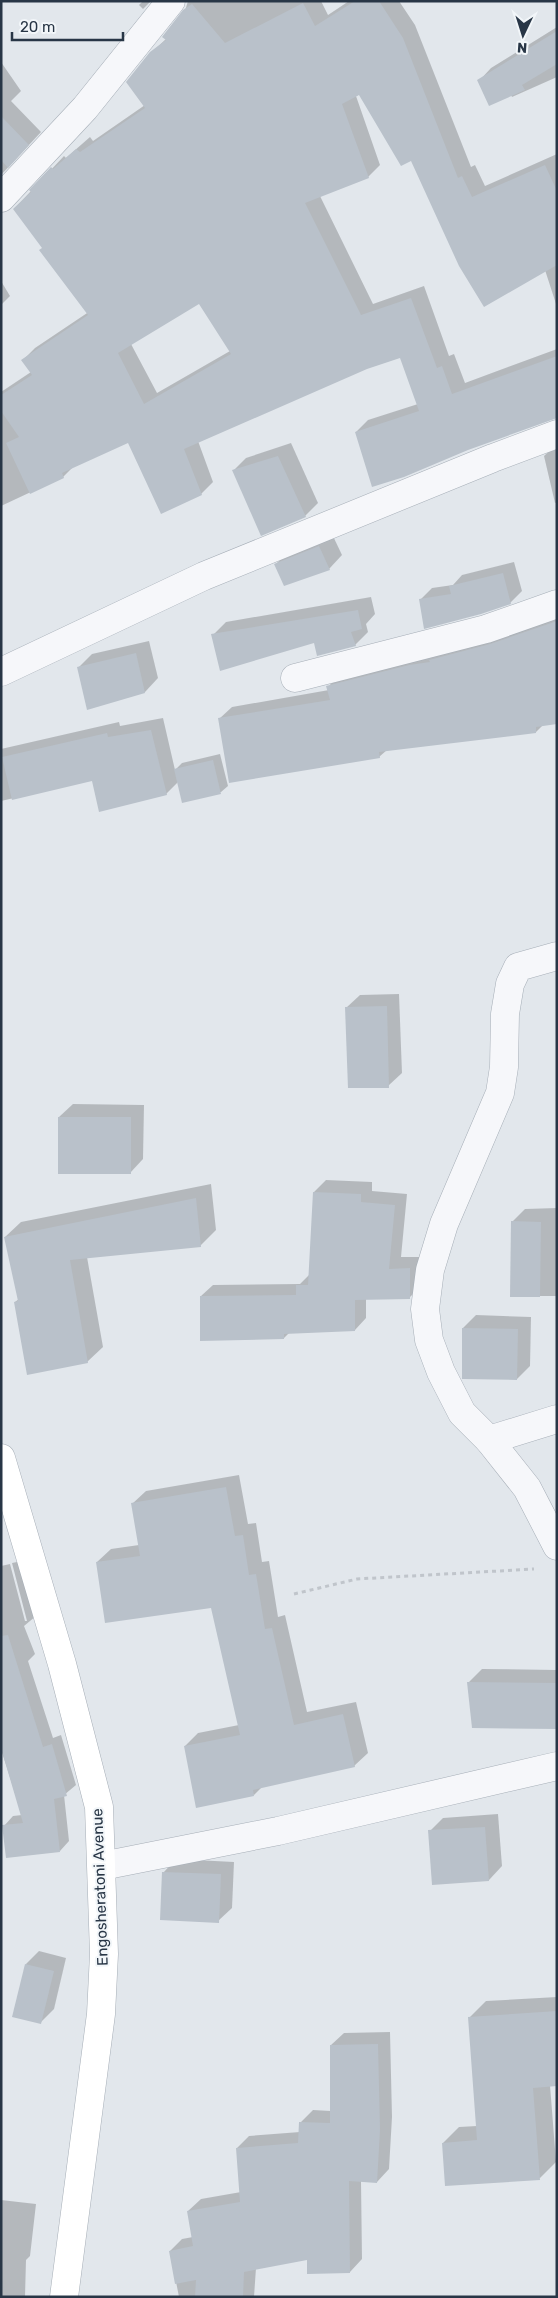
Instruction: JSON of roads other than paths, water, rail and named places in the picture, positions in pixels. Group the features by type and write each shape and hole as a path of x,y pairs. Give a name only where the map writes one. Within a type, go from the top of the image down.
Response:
{"street":[{"path":"1,198 86,108 171,1"},
{"path":"1,672 213,572 557,434"},
{"path":"295,678 486,629 557,604"},
{"path":"557,956 518,966 510,984 505,1014 504,1068 500,1093 444,1224 430,1270 425,1309 429,1340 440,1372 462,1413 489,1440 527,1488 557,1546"},
{"path":"489,1440 557,1419"},
{"name":"Engosheratoni Avenue","path":"1,1458 62,1664 99,1808 104,1954 101,2014 64,2297"},
{"path":"102,1866 278,1831 557,1766"}]}
